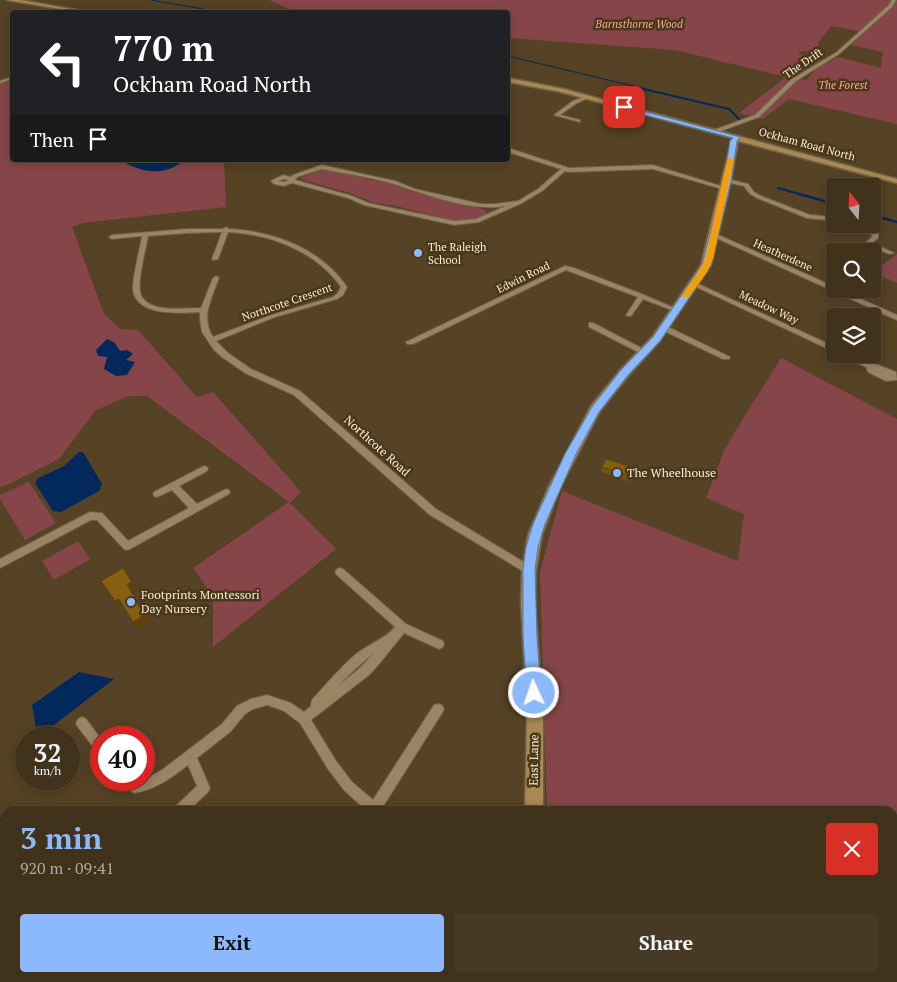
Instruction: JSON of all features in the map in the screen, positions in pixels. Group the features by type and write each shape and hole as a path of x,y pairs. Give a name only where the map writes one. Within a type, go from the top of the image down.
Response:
{"street":[{"path":"10,0 72,10"},
{"name":"The Drift","path":"716,131 757,116 794,80 838,53 891,6 894,0"},
{"name":"Ockham Road North","path":"510,80 588,97 897,180"},
{"path":"578,122 556,115 575,102 588,97"},
{"name":"East Lane","path":"534,806 535,713 530,637 529,570 532,547 539,524 570,454 605,396 664,328 706,265 726,184 734,141 737,137"},
{"path":"510,151 564,169 653,167 726,184 746,185 752,193 759,197 809,217 826,218"},
{"path":"489,215 492,210 481,206 413,190 396,182 326,167 317,168 292,180 350,197 366,204 449,223 468,223 489,215 520,202 540,190 564,169"},
{"path":"481,206 520,202"},
{"path":"215,259 226,229"},
{"name":"Northcote Crescent","path":"112,237 226,229 262,234 295,246 320,262 340,282 344,289 335,298 272,316 212,340"},
{"path":"869,243 875,238 876,234 874,233"},
{"path":"145,235 136,288 140,300 148,306 161,309 204,310"},
{"name":"Heatherdene","path":"714,235 897,318"},
{"path":"881,249 891,253"},
{"name":"Edwin Road","path":"410,342 566,268 572,268 676,310"},
{"path":"212,340 204,327 204,310 216,278"},
{"name":"Meadow Way","path":"694,284 826,346"},
{"path":"629,315 642,296"},
{"path":"591,325 645,352"},
{"path":"664,328 726,357"},
{"name":"Northcote Road","path":"212,340 225,355 248,372 297,393 439,516 529,570"},
{"path":"863,363 870,366"},
{"path":"157,494 204,469"},
{"path":"173,485 196,509"},
{"path":"0,564 90,516 99,516 127,546 226,492"},
{"path":"340,572 402,626 438,644"},
{"path":"304,719 367,670 387,648 392,638 402,626"},
{"path":"155,780 166,774 226,728 241,710 251,704 267,700 287,708 304,719 332,765 348,786 369,806"},
{"path":"377,806 438,709"},
{"path":"82,723 90,734"},
{"path":"185,806 204,788 190,756"}],"green space":[{"path":"269,0 897,0 897,124 789,99 763,119 739,113 786,77 675,50 510,38 510,10 292,10","holes":["831,26 864,32 851,45 883,52 881,68 838,57 818,67 806,80 792,78 822,59 798,54 801,51 819,52 818,43"]},
{"path":"10,80 10,162 224,162 226,207 82,223 72,227 104,314 120,329 138,330 197,397 213,392 301,492 290,503 336,549 213,647 213,597 193,568 289,502 147,396 129,396 96,410 59,459 0,487 0,83"},
{"path":"330,169 371,180 394,183 409,190 478,207 486,211 487,215 475,220 462,222 447,220 397,206 375,203 350,193 300,178"},
{"path":"897,254 897,283 881,276 881,266"},
{"path":"781,358 897,419 897,806 547,806 540,572 562,491 738,561 744,514 706,498 725,448"},
{"path":"29,482 56,523 25,540 0,499 0,495"},
{"path":"78,541 90,559 54,580 42,561"}],"water":[{"path":"124,162 181,162 161,171 145,170"},
{"path":"107,339 115,343 120,351 127,350 133,354 126,360 135,362 127,375 116,376 104,369 107,357 98,356 96,350"},
{"path":"79,452 83,452 102,484 99,491 61,512 53,511 35,483 38,478 64,466"},
{"path":"79,672 114,679 53,726 36,726 32,705"}],"building":[{"path":"606,459 634,468 630,476 602,467"},
{"name":"Footprints Montessori Day Nursery","path":"123,568 132,582 127,584 144,615 133,622 119,599 115,601 101,581"}],"waterway":[{"path":"151,0 203,9"},
{"path":"510,56 637,87"},
{"path":"631,86 729,109 740,120"},
{"path":"778,188 803,195"},
{"path":"799,194 826,202"},
{"path":"881,218 897,222"}],"slow traffic":[{"path":"686,295 703,272 709,259 731,159"}],"place":[{"name":"The Raleigh School","path":"418,253"},
{"name":"The Wheelhouse","path":"617,473"},
{"name":"Footprints Montessori Day Nursery","path":"131,602"}],"route":[{"path":"534,693 528,603 532,547 539,524 570,454 595,409 625,372 656,339 703,272 709,259 734,141 737,137 624,107"}],"park label":[{"name":"Barnsthorne Wood","path":"639,24"},
{"name":"The Forest","path":"843,85"}]}
